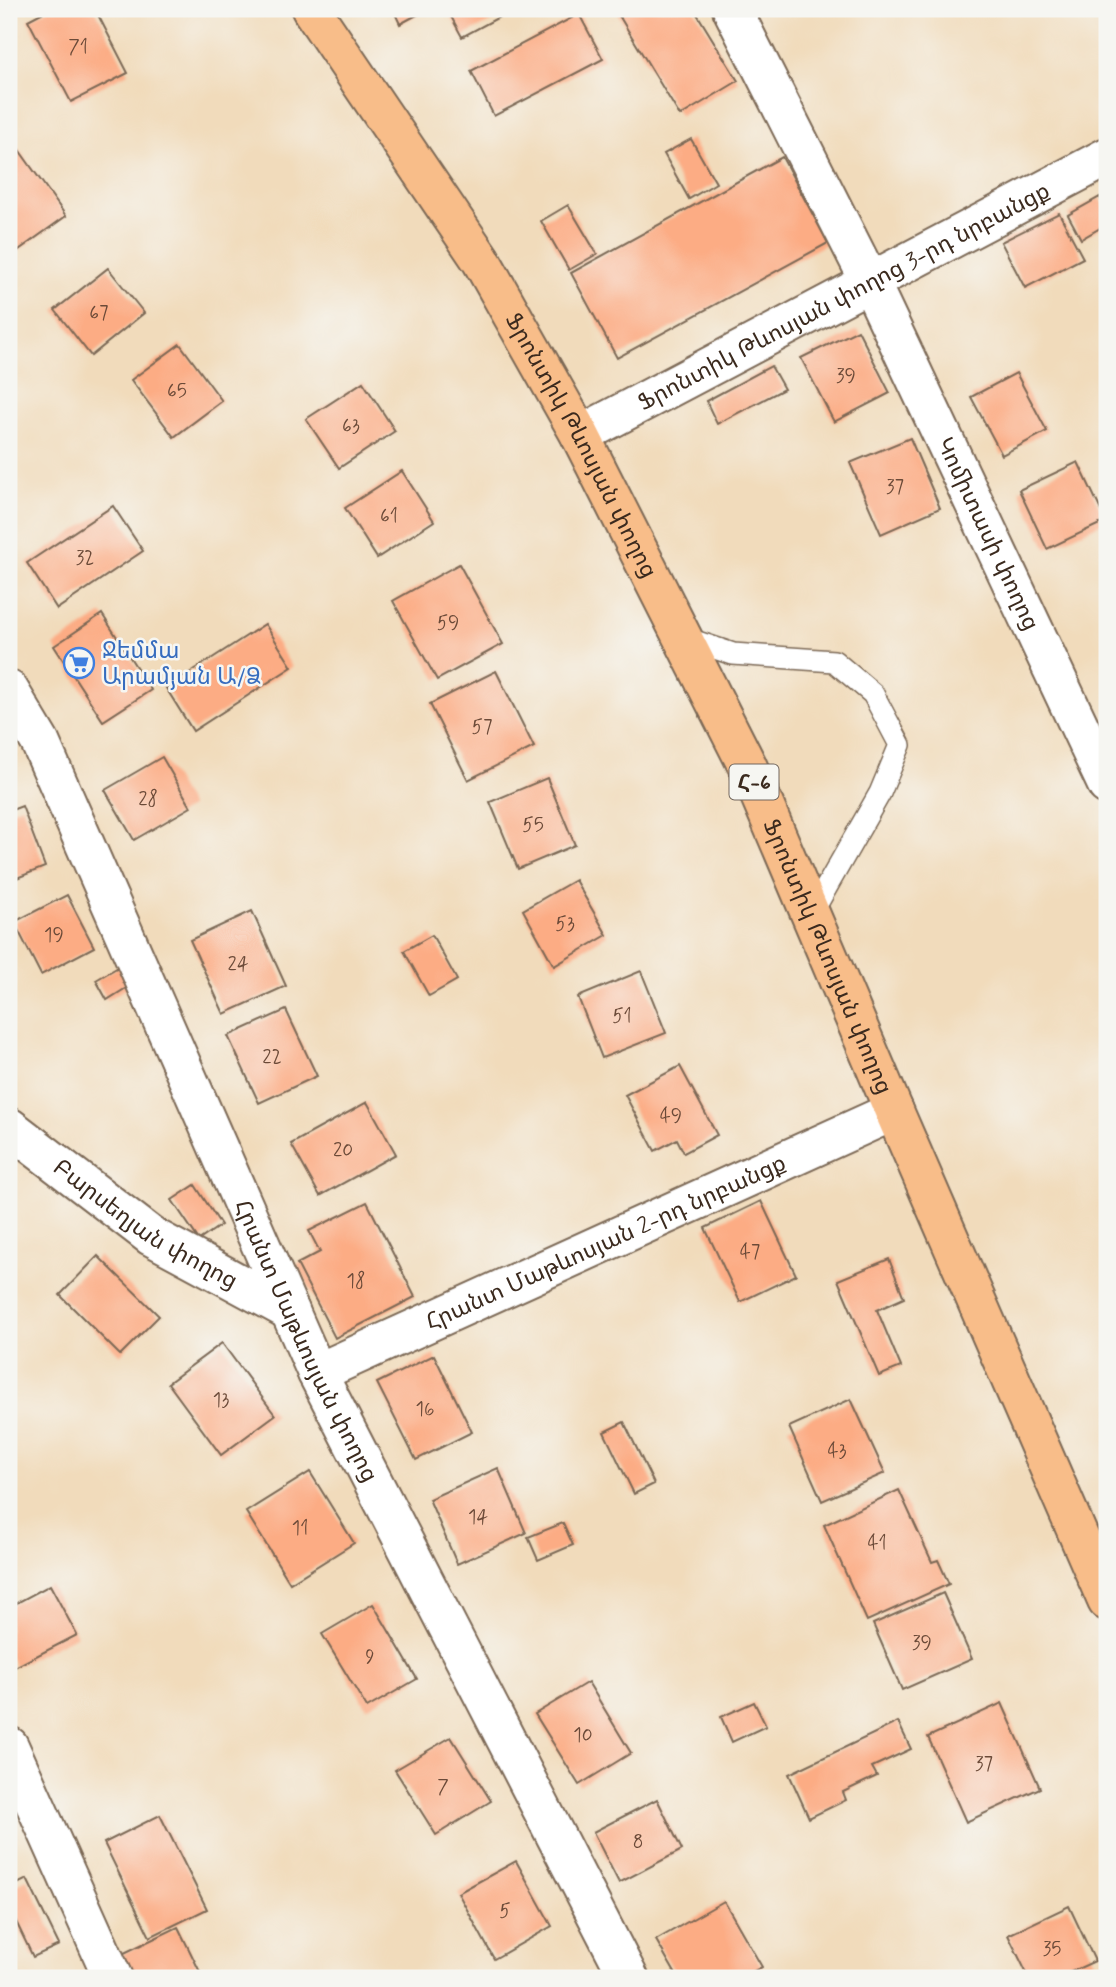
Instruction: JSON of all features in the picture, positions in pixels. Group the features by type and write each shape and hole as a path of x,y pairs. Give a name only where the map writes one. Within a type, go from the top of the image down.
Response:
{"main road":[{"name":"Ֆրոնտիկ Թևոսյան փողոց","path":"314,10 481,260 580,435 747,765 1107,1601"}],"street":[{"name":"Կոմիտասի փողոց","path":"733,9 870,282 1107,785"},
{"name":"Ֆրոնտիկ Թևոսյան փողոց 3-րդ նրբանցք","path":"580,435 1107,156"},
{"name":"Հրանտ Մաթևոսյան փողոց","path":"9,690 40,742 317,1373 629,1978"},
{"name":"Հրանտ Մաթևոսյան 2-րդ նրբանցք","path":"317,1373 894,1111"},
{"name":"Բարսեղյան փողոց","path":"9,1127 151,1236 290,1311"},
{"path":"9,1746 113,1978"}],"lane":[{"path":"682,637 733,654 834,661 873,694 900,745 880,793 810,916"}],"building":[{"path":"49,9 95,9 128,73 71,102 28,20"},
{"path":"393,9 428,9 400,24"},
{"path":"447,9 514,9 462,37"},
{"path":"615,9 694,9 738,81 680,116"},
{"path":"579,14 603,59 494,116 471,71"},
{"path":"691,139 716,183 689,199 664,154"},
{"path":"17,147 66,216 9,257 9,153"},
{"path":"782,157 828,243 617,358 571,273"},
{"path":"1100,197 1107,211 1107,224 1081,239 1068,215"},
{"path":"568,205 597,254 569,270 541,221"},
{"path":"1059,213 1083,258 1025,288 1001,242"},
{"path":"108,268 144,313 91,356 55,310"},
{"path":"858,330 890,393 834,422 801,358"},
{"path":"180,344 222,401 174,437 131,380"},
{"path":"771,366 784,389 717,424 706,401"},
{"path":"1016,373 1047,431 1002,455 971,397"},
{"path":"363,382 395,431 339,468 306,419"},
{"path":"910,438 940,508 881,534 850,463"},
{"path":"1078,462 1106,521 1047,549 1019,490"},
{"path":"402,471 434,521 377,558 345,508"},
{"path":"113,506 143,551 57,609 27,563"},
{"path":"459,564 503,644 437,680 393,601"},
{"path":"102,614 151,690 103,721 54,646"},
{"path":"265,624 292,667 193,731 166,688"},
{"path":"496,671 534,747 468,780 430,704"},
{"path":"162,757 191,807 134,840 105,790"},
{"path":"547,778 575,845 518,869 490,802"},
{"path":"22,806 45,867 9,881 9,811"},
{"path":"575,880 607,935 554,966 523,910"},
{"path":"67,895 94,947 41,975 14,922"},
{"path":"252,911 286,986 224,1014 190,940"},
{"path":"432,935 457,980 429,996 404,951"},
{"path":"120,966 131,985 107,1000 96,980"},
{"path":"641,971 666,1033 602,1058 578,997"},
{"path":"286,1010 317,1076 259,1103 228,1036"},
{"path":"680,1066 717,1135 684,1153 677,1139 655,1151 625,1095"},
{"path":"367,1102 396,1154 320,1196 291,1144"},
{"path":"195,1185 221,1225 199,1240 172,1200"},
{"path":"761,1201 796,1275 740,1302 705,1228"},
{"path":"367,1202 415,1297 335,1338 297,1264 320,1252 309,1231"},
{"path":"98,1256 159,1316 120,1355 60,1295"},
{"path":"889,1259 904,1298 877,1310 901,1367 879,1376 838,1280"},
{"path":"222,1343 275,1415 221,1455 168,1383"},
{"path":"434,1355 472,1432 416,1460 377,1383"},
{"path":"851,1399 885,1473 822,1501 789,1427"},
{"path":"624,1422 654,1484 634,1494 604,1432"},
{"path":"498,1468 526,1533 457,1564 429,1499"},
{"path":"310,1472 354,1543 290,1583 246,1512"},
{"path":"899,1490 932,1562 938,1560 949,1584 867,1621 824,1525"},
{"path":"563,1523 573,1545 538,1560 528,1537"},
{"path":"50,1585 77,1635 15,1667 9,1655 9,1607"},
{"path":"943,1593 972,1659 902,1690 873,1624"},
{"path":"373,1604 417,1679 367,1708 322,1634"},
{"path":"588,1682 631,1753 579,1785 535,1714"},
{"path":"754,1702 766,1726 732,1742 721,1717"},
{"path":"1002,1703 1040,1788 966,1822 928,1737"},
{"path":"898,1722 911,1749 872,1767 877,1776 843,1792 846,1800 809,1818 789,1774"},
{"path":"451,1737 491,1801 436,1835 395,1770"},
{"path":"657,1799 682,1850 619,1883 593,1832"},
{"path":"160,1815 207,1909 150,1937 104,1843"},
{"path":"516,1861 552,1926 494,1959 458,1893"},
{"path":"27,1879 59,1945 33,1957 9,1907 9,1888"},
{"path":"724,1901 762,1967 741,1978 678,1978 656,1940"},
{"path":"1069,1906 1095,1961 1058,1978 1029,1978 1008,1935"},
{"path":"178,1927 203,1978 133,1978 122,1954"}],"place":[{"name":"Ջեմմա Արամյան Ա/Ձ","path":"79,663"}]}
